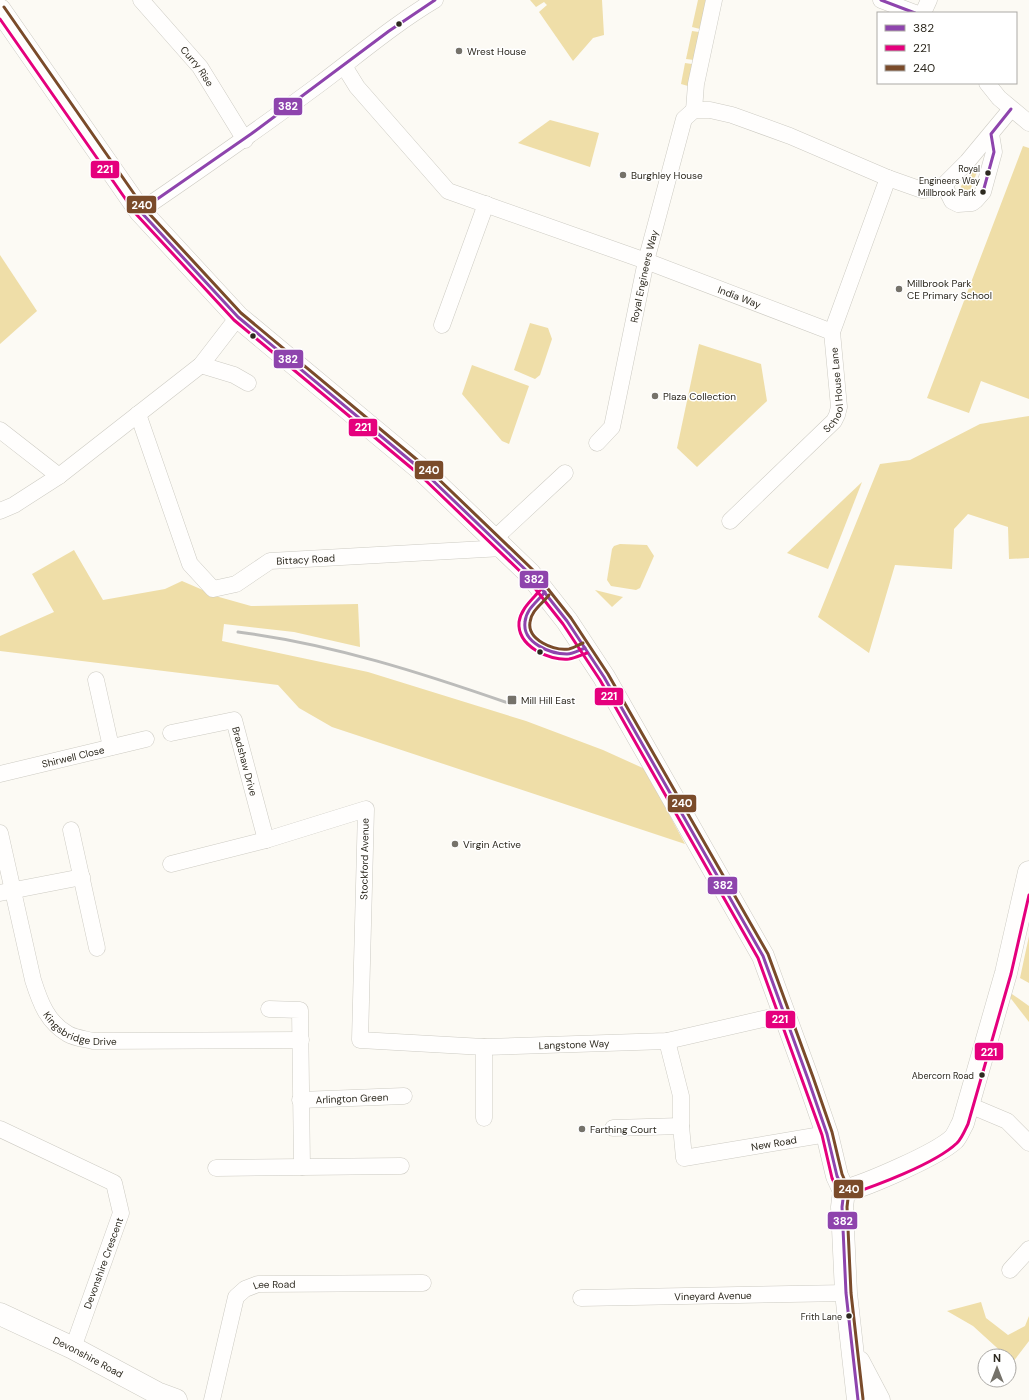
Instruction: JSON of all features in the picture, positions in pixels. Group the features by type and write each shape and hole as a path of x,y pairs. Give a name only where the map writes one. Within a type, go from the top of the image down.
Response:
{"main road":[{"path":"0,10 140,211 238,317 424,472 530,574 555,605 604,678 762,956 827,1134 837,1176 844,1191 842,1207 846,1293 858,1400"},
{"path":"844,1191 860,1187 937,1151 954,1138 963,1122 969,1105 1006,973 1029,872"},
{"name":"Devonshire Road","path":"0,1314 73,1348 158,1393 176,1400"},
{"path":"852,1348 879,1400"}],"street":[{"name":"Curry Rise","path":"141,0 200,67 245,140"},
{"path":"140,211 245,140 412,13 435,0"},
{"path":"714,0 696,84 694,110 710,110 732,115 790,136 888,178 922,190 932,189 944,185 991,134 1011,109"},
{"path":"881,0 912,12"},
{"path":"923,12 929,0"},
{"name":"India Way","path":"344,66 357,87 448,191 646,261 832,332"},
{"path":"988,84 1011,109 1029,123"},
{"name":"Royal Engineers Way","path":"597,443 612,427 646,261 684,119 694,110"},
{"path":"944,185 952,201 958,204 972,203 976,200 983,192 994,152 991,134"},
{"name":"School House Lane","path":"730,521 834,421 837,415 839,407 832,332 888,178"},
{"path":"442,325 486,204"},
{"path":"0,511 14,505 59,476 201,365 238,317"},
{"path":"201,365 234,375 248,383"},
{"name":"Bittacy Road","path":"138,414 190,564 213,588 236,584 270,561 499,543"},
{"path":"0,430 59,476"},
{"path":"499,543 565,473"},
{"path":"96,680 111,747"},
{"name":"Bradshaw Drive","path":"171,732 234,720 266,840"},
{"name":"Shirwell Close","path":"0,774 146,739"},
{"name":"Stockford Avenue","path":"171,864 266,840 366,809 360,1040"},
{"path":"71,830 97,948"},
{"name":"Kingsbridge Drive","path":"0,834 7,892 40,1002 51,1020 69,1035 93,1041 301,1040"},
{"path":"7,892 82,877"},
{"path":"269,1009 300,1010 302,1167"},
{"name":"Langstone Way","path":"360,1040 484,1047 667,1041 784,1014"},
{"path":"613,1128 681,1126 681,1096 667,1041"},
{"path":"484,1047 484,1118"},
{"name":"Arlington Green","path":"300,1100 404,1096"},
{"path":"969,1105 1006,1121 1029,1143"},
{"name":"New Road","path":"681,1126 684,1158 827,1134"},
{"name":"Devonshire Crescent","path":"0,1128 114,1183 121,1213 73,1348"},
{"path":"216,1168 401,1166"},
{"path":"1010,1270 1029,1249"},
{"name":"Lee Road","path":"212,1400 236,1297 245,1289 258,1284 423,1283"},
{"name":"Vineyard Avenue","path":"581,1298 846,1293"}],"shaded area":[{"path":"530,0 602,0 604,35 593,38 573,61 539,12 547,5 544,2 536,7"},
{"path":"698,0 707,0 700,29 692,27"},
{"path":"692,31 699,32 694,60 686,59"},
{"path":"685,63 692,64 688,86 681,84"},
{"path":"550,120 599,133 590,167 518,143"},
{"path":"1023,146 1029,148 1029,399 981,381 969,413 927,398"},
{"path":"975,168 978,169 970,191 962,194 960,191 961,186"},
{"path":"0,255 37,311 0,344"},
{"path":"530,323 548,328 552,339 540,375 535,379 514,370"},
{"path":"699,344 761,364 767,401 697,467 677,448"},
{"path":"472,365 529,386 509,444 502,441 462,394"},
{"path":"1029,416 1029,558 1009,559 1008,527 968,514 954,529 952,569 895,565 869,653 818,617 880,464 910,460 980,424"},
{"path":"862,482 828,569 787,553"},
{"path":"620,544 647,545 654,556 640,588 636,590 611,586 607,580 612,549 614,546"},
{"path":"74,550 103,600 165,589 182,581 219,597 251,606 358,604 360,647 294,632 224,624 222,641 368,672 526,721 603,750 645,769 685,844 332,727 299,708 278,685 0,651 0,636 54,612 32,574"},
{"path":"595,590 623,597 612,607"},
{"path":"1029,936 1029,983 1020,978"},
{"path":"1002,987 1029,1006 1029,1022"},
{"path":"981,1302 986,1318 1008,1335 1025,1326 1029,1316 1029,1341 1017,1357 1017,1348 997,1348 973,1326 947,1311"}],"railway":[{"path":"238,632 273,637 342,652 444,681 511,704"}],"transit line":[{"name":"382","path":"140,211 251,134 389,31 435,0"},
{"name":"382","path":"881,0 912,12"},
{"name":"240","path":"4,7 144,208 241,313 427,468 533,570 571,618 608,674 768,954 813,1077 832,1132 842,1174 849,1190 847,1207 851,1293 863,1399"},
{"name":"221","path":"0,19 136,214 234,320 421,476 526,577 563,624 600,680 758,958 822,1135 832,1178 839,1193"},
{"name":"382","path":"983,192 994,152 991,134 1011,109"},
{"name":"382","path":"140,211 238,317 424,472 530,574 567,621 604,677 763,956 808,1079 827,1134 837,1176 844,1191 842,1207 846,1293 858,1400"},
{"name":"221","path":"541,589 528,604 520,617 520,631 523,638 536,650 552,657 569,659 587,653"},
{"name":"382","path":"545,592 527,613 525,629 528,636 539,646 553,652 570,654 585,648"},
{"name":"240","path":"549,595 532,614 530,628 533,634 543,643 556,648 569,649 583,643"},
{"name":"221","path":"845,1196 904,1174 934,1159 957,1143 962,1136 968,1124 1011,974 1029,895"}],"place":[{"name":"Wrest House","path":"459,51"},
{"name":"Royal Engineers Way","path":"988,173"},
{"name":"Burghley House","path":"623,175"},
{"name":"Millbrook Park","path":"983,192"},
{"name":"Millbrook Park CE Primary School","path":"899,289"},
{"name":"Plaza Collection","path":"655,396"},
{"name":"Mill Hill East","path":"512,700"},
{"name":"Virgin Active","path":"455,844"},
{"name":"Abercorn Road","path":"982,1075"},
{"name":"Farthing Court","path":"582,1129"},
{"name":"Frith Lane","path":"849,1316"}]}
